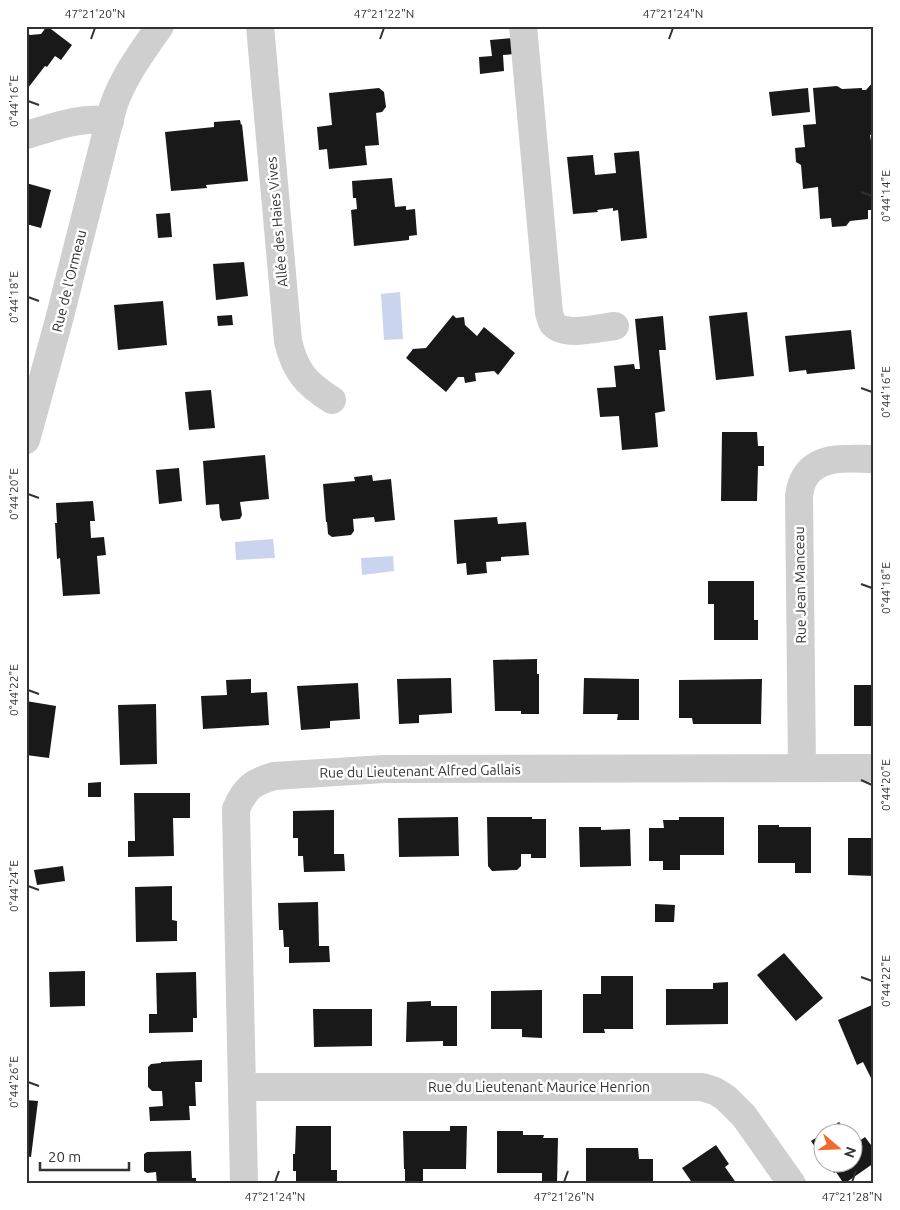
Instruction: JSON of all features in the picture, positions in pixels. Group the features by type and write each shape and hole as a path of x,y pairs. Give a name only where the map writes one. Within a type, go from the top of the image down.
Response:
{"street":[{"name":"Rue de l'Ormeau","path":"26,440 62,311 117,95 135,61 160,26"},
{"name":"Allée des Haies Vives","path":"260,26 288,341 291,356 299,372 312,386 332,400"},
{"path":"523,26 549,313 552,323 559,328 569,331 615,326"},
{"path":"26,135 68,122 98,119 110,121"},
{"name":"Rue Jean Manceau","path":"802,768 799,496 802,484 810,471 825,462 839,459 874,459"},
{"name":"Rue du Lieutenant Alfred Gallais","path":"244,1184 236,809 242,795 262,779 274,776 384,769 874,768"},
{"name":"Rue du Lieutenant Maurice Henrion","path":"242,1088 702,1087 715,1091 726,1098 744,1116 792,1184"}],"water":[{"path":"400,292 403,339 384,340 381,294"},
{"path":"273,539 275,558 236,560 235,542"},
{"path":"393,556 394,571 362,575 361,558"}],"building":[{"path":"47,26 72,45 61,60 55,56 28,88 26,87 26,32 30,35 41,34"},
{"path":"514,38 516,54 503,55 504,71 480,74 479,57 492,56 490,40"},
{"path":"874,81 874,95 871,101 874,101 874,134 870,135 874,159 874,210 868,210 868,219 850,221 846,226 832,227 831,218 820,219 818,187 803,189 801,165 796,162 795,148 805,147 803,125 816,124 813,88 837,86 842,89 862,88 862,90 866,90"},
{"path":"379,88 384,92 386,107 382,112 376,113 379,145 365,146 367,165 329,169 327,149 319,150 317,127 332,125 329,93"},
{"path":"808,88 810,112 772,116 769,92"},
{"path":"240,120 248,181 206,185 207,188 171,191 165,132 214,127 214,122"},
{"path":"639,151 647,238 621,241 618,210 613,211 613,208 597,210 598,212 573,214 567,157 593,155 595,175 616,173 614,153"},
{"path":"392,178 395,207 406,206 406,210 415,209 417,235 409,236 409,240 354,246 351,210 357,209 356,198 353,198 352,181"},
{"path":"26,183 51,190 41,228 26,224"},
{"path":"170,213 172,237 158,238 156,214"},
{"path":"244,262 248,296 216,300 213,264"},
{"path":"163,301 167,345 118,350 114,305"},
{"path":"747,312 754,376 716,380 709,316"},
{"path":"232,315 233,325 218,326 217,316"},
{"path":"453,315 456,318 464,317 465,325 477,336 484,327 515,353 498,375 494,371 475,373 476,381 465,383 464,377 458,377 446,392 406,358 413,349 426,348"},
{"path":"663,316 666,350 659,350 665,411 655,413 658,447 622,450 619,416 600,417 597,388 616,387 614,366 634,364 635,369 640,369 635,319"},
{"path":"851,330 855,369 807,374 806,370 789,372 785,336"},
{"path":"211,390 215,428 189,430 185,392"},
{"path":"722,432 757,432 758,446 764,446 764,466 758,466 757,501 721,501"},
{"path":"265,455 269,499 240,502 242,515 240,519 222,521 219,504 206,505 203,461"},
{"path":"179,468 182,501 159,504 156,470"},
{"path":"372,475 373,481 391,479 395,520 375,522 374,517 353,519 354,531 351,535 332,537 328,534 323,484 355,481 354,477"},
{"path":"93,501 95,521 90,521 91,538 104,537 106,555 97,556 100,594 63,596 60,558 57,559 56,503"},
{"path":"497,517 498,524 526,522 529,555 501,557 501,561 486,562 487,573 467,575 466,563 457,564 454,520"},
{"path":"708,581 754,581 754,620 758,620 758,640 714,640 714,604 708,604"},
{"path":"537,659 539,714 521,714 521,711 495,711 493,660"},
{"path":"451,678 452,713 419,715 419,723 399,724 397,679"},
{"path":"584,678 639,679 639,720 617,720 618,714 583,714"},
{"path":"251,679 251,693 267,692 269,725 203,729 201,696 227,695 226,680"},
{"path":"762,679 761,724 693,724 692,718 679,718 679,680"},
{"path":"358,683 360,719 330,721 330,728 301,730 297,686"},
{"path":"854,685 874,685 874,722 871,722 871,726 854,726"},
{"path":"26,701 56,706 49,758 26,755"},
{"path":"156,704 157,764 120,765 118,705"},
{"path":"101,782 101,797 88,797 88,783"},
{"path":"134,793 190,793 190,818 173,818 174,856 128,857 128,841 135,841"},
{"path":"334,810 334,854 344,854 345,871 304,872 303,856 298,856 298,838 293,838 293,811"},
{"path":"458,817 459,856 399,857 398,818"},
{"path":"487,817 532,817 532,819 546,819 546,858 531,858 531,854 521,854 521,866 517,870 492,871 488,866"},
{"path":"679,817 724,817 724,855 680,855 680,870 663,870 663,861 649,861 649,828 664,828 663,820 679,820"},
{"path":"758,825 811,827 811,873 795,873 795,863 758,863"},
{"path":"579,827 601,827 601,830 630,829 631,866 580,867"},
{"path":"848,838 874,838 874,876 848,875"},
{"path":"63,866 65,881 37,885 34,870"},
{"path":"172,886 172,920 177,921 177,941 136,942 135,887"},
{"path":"318,902 319,946 329,946 330,962 289,963 289,947 284,947 283,930 279,930 278,903"},
{"path":"655,904 675,905 674,922 655,922"},
{"path":"784,953 823,998 796,1021 757,975"},
{"path":"85,971 85,1006 50,1007 49,972"},
{"path":"196,972 197,1018 193,1018 193,1032 149,1033 149,1014 157,1014 156,973"},
{"path":"601,976 633,976 633,1029 604,1029 605,1033 583,1033 583,994 601,994"},
{"path":"728,982 728,1024 666,1025 666,989 713,989 713,983"},
{"path":"542,990 542,1038 522,1037 522,1029 491,1029 491,991"},
{"path":"431,1001 431,1006 457,1006 457,1046 443,1046 443,1041 406,1042 407,1002"},
{"path":"872,1005 874,1009 874,1077 871,1078 863,1062 857,1065 838,1020"},
{"path":"313,1009 372,1009 372,1046 314,1047"},
{"path":"202,1060 202,1082 195,1082 196,1106 189,1106 190,1120 150,1121 149,1107 163,1106 162,1091 152,1091 148,1087 148,1067 151,1064 161,1062"},
{"path":"26,1100 38,1101 31,1157 26,1156"},
{"path":"296,1126 331,1126 331,1170 337,1170 337,1184 296,1184 296,1171 293,1171 293,1154 295,1154"},
{"path":"450,1126 467,1126 466,1169 423,1169 423,1184 405,1184 403,1131 450,1131"},
{"path":"497,1131 523,1131 523,1135 544,1135 543,1138 558,1138 557,1183 542,1183 542,1173 497,1173"},
{"path":"865,1137 874,1149 874,1163 862,1171 862,1139"},
{"path":"716,1145 729,1164 725,1167 737,1184 693,1184 682,1168"},
{"path":"586,1148 638,1148 639,1159 653,1159 653,1184 586,1184"},
{"path":"191,1151 192,1178 196,1178 196,1184 157,1184 156,1172 147,1173 144,1171 144,1154 147,1152"},
{"path":"836,1172 861,1172 844,1184"}]}
